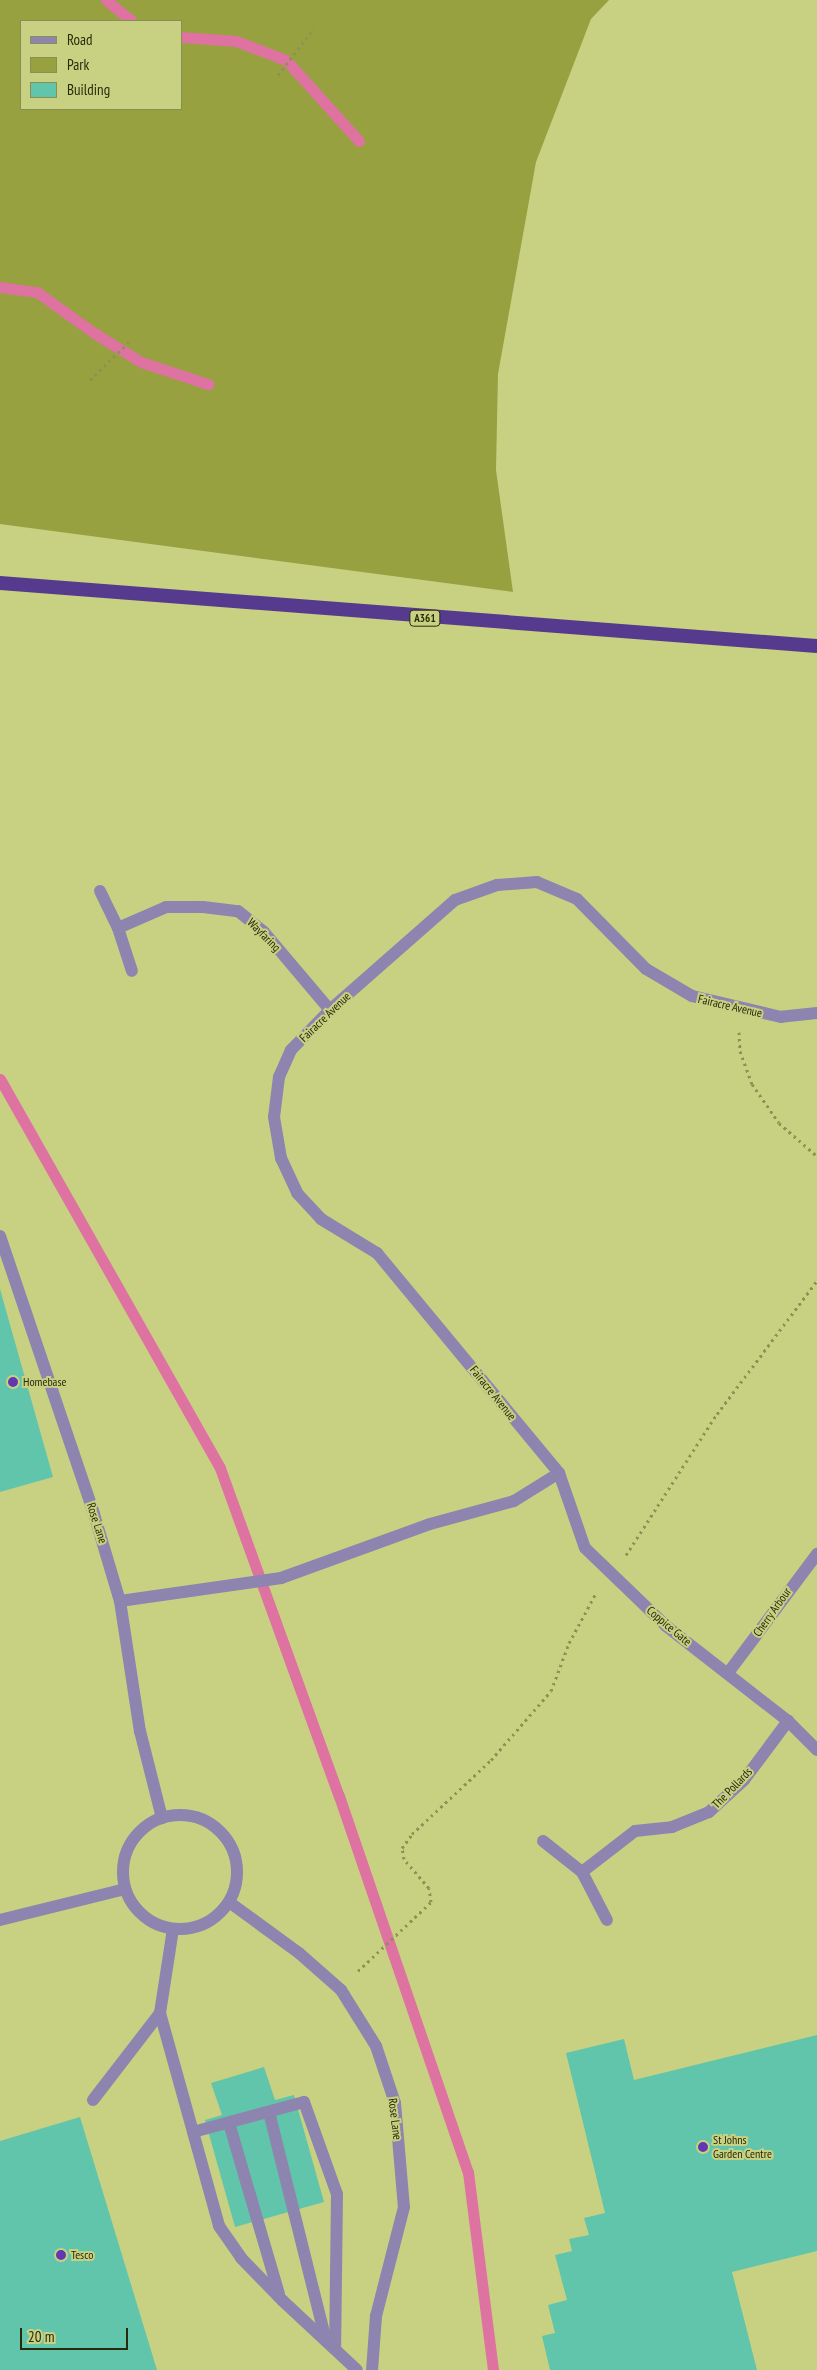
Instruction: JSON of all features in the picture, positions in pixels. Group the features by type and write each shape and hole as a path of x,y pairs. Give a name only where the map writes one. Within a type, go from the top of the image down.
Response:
{"highway":[{"name":"A361","path":"0,583 817,646"}],"street":[{"name":"Fairacre Avenue","path":"559,1473 377,1253 321,1219 297,1193 281,1158 274,1117 279,1076 291,1050 330,1010 456,900 497,884 537,882 577,899 646,969 692,996 781,1017 817,1013"},
{"path":"100,891 118,928 132,971"},
{"name":"Wayfaring","path":"118,928 166,907 203,906 238,911 264,932 330,1010"},
{"name":"Rose Lane","path":"0,1236 94,1514 120,1601 140,1731 162,1818"},
{"path":"120,1601 181,1590 235,1586 281,1578 430,1524 514,1501 559,1473"},
{"name":"Coppice Gate","path":"559,1473 585,1548 666,1626 788,1721 817,1750"},
{"name":"Cherry Arbour","path":"728,1673 817,1554"},
{"name":"The Pollards","path":"582,1872 636,1831 672,1827 709,1812 744,1780 788,1721"},
{"path":"180,1814 199,1818 219,1830 232,1846 237,1876 229,1902 214,1919 193,1928 173,1929 156,1925 139,1913 125,1889 123,1862 132,1840 146,1825 162,1818 180,1814"},
{"path":"543,1841 582,1872 607,1920"},
{"path":"0,1920 125,1889"},
{"name":"Rose Lane","path":"229,1902 299,1953 341,1990 376,2046 395,2103 404,2206 376,2316 372,2370"},
{"path":"173,1929 160,2013 219,2226 241,2258 357,2370"},
{"path":"94,2100 160,2013"},
{"path":"193,2132 304,2102 337,2194 331,2345"},
{"path":"269,2112 331,2345"},
{"path":"229,2123 280,2296"}],"path":[{"path":"278,75 314,28"},
{"path":"90,380 113,360 129,342"},
{"path":"737,1008 740,1051 752,1084 779,1123 817,1156"},
{"path":"341,1990 379,1948 431,1902 429,1888 404,1859 402,1848 412,1834 491,1760 551,1691 569,1643 593,1598 639,1539 717,1414 817,1280"}],"green space":[{"path":"0,0 609,0 591,19 536,162 498,374 496,470 513,592 0,524"}],"building":[{"name":"Homebase","path":"0,1289 53,1477 0,1492"},
{"name":"St Johns Garden Centre","path":"817,2035 817,2251 732,2272 757,2370 550,2370 542,2336 555,2333 548,2305 567,2300 555,2255 572,2251 569,2239 589,2235 584,2218 605,2213 566,2053 624,2039 634,2080"},
{"path":"264,2067 275,2100 294,2095 324,2202 235,2227 205,2120 222,2115 211,2083"},
{"name":"Tesco","path":"80,2117 157,2370 0,2370 0,2141"}],"waterway":[{"path":"106,0 131,20"},
{"path":"182,37 236,41 286,60 359,141"},
{"path":"0,287 37,292 94,333 141,362 208,384"},
{"path":"0,1079 220,1468 339,1796 468,2172 493,2370"}],"place":[{"name":"Homebase","path":"13,1382"},
{"name":"St Johns Garden Centre","path":"703,2147"},
{"name":"Tesco","path":"61,2255"}]}
